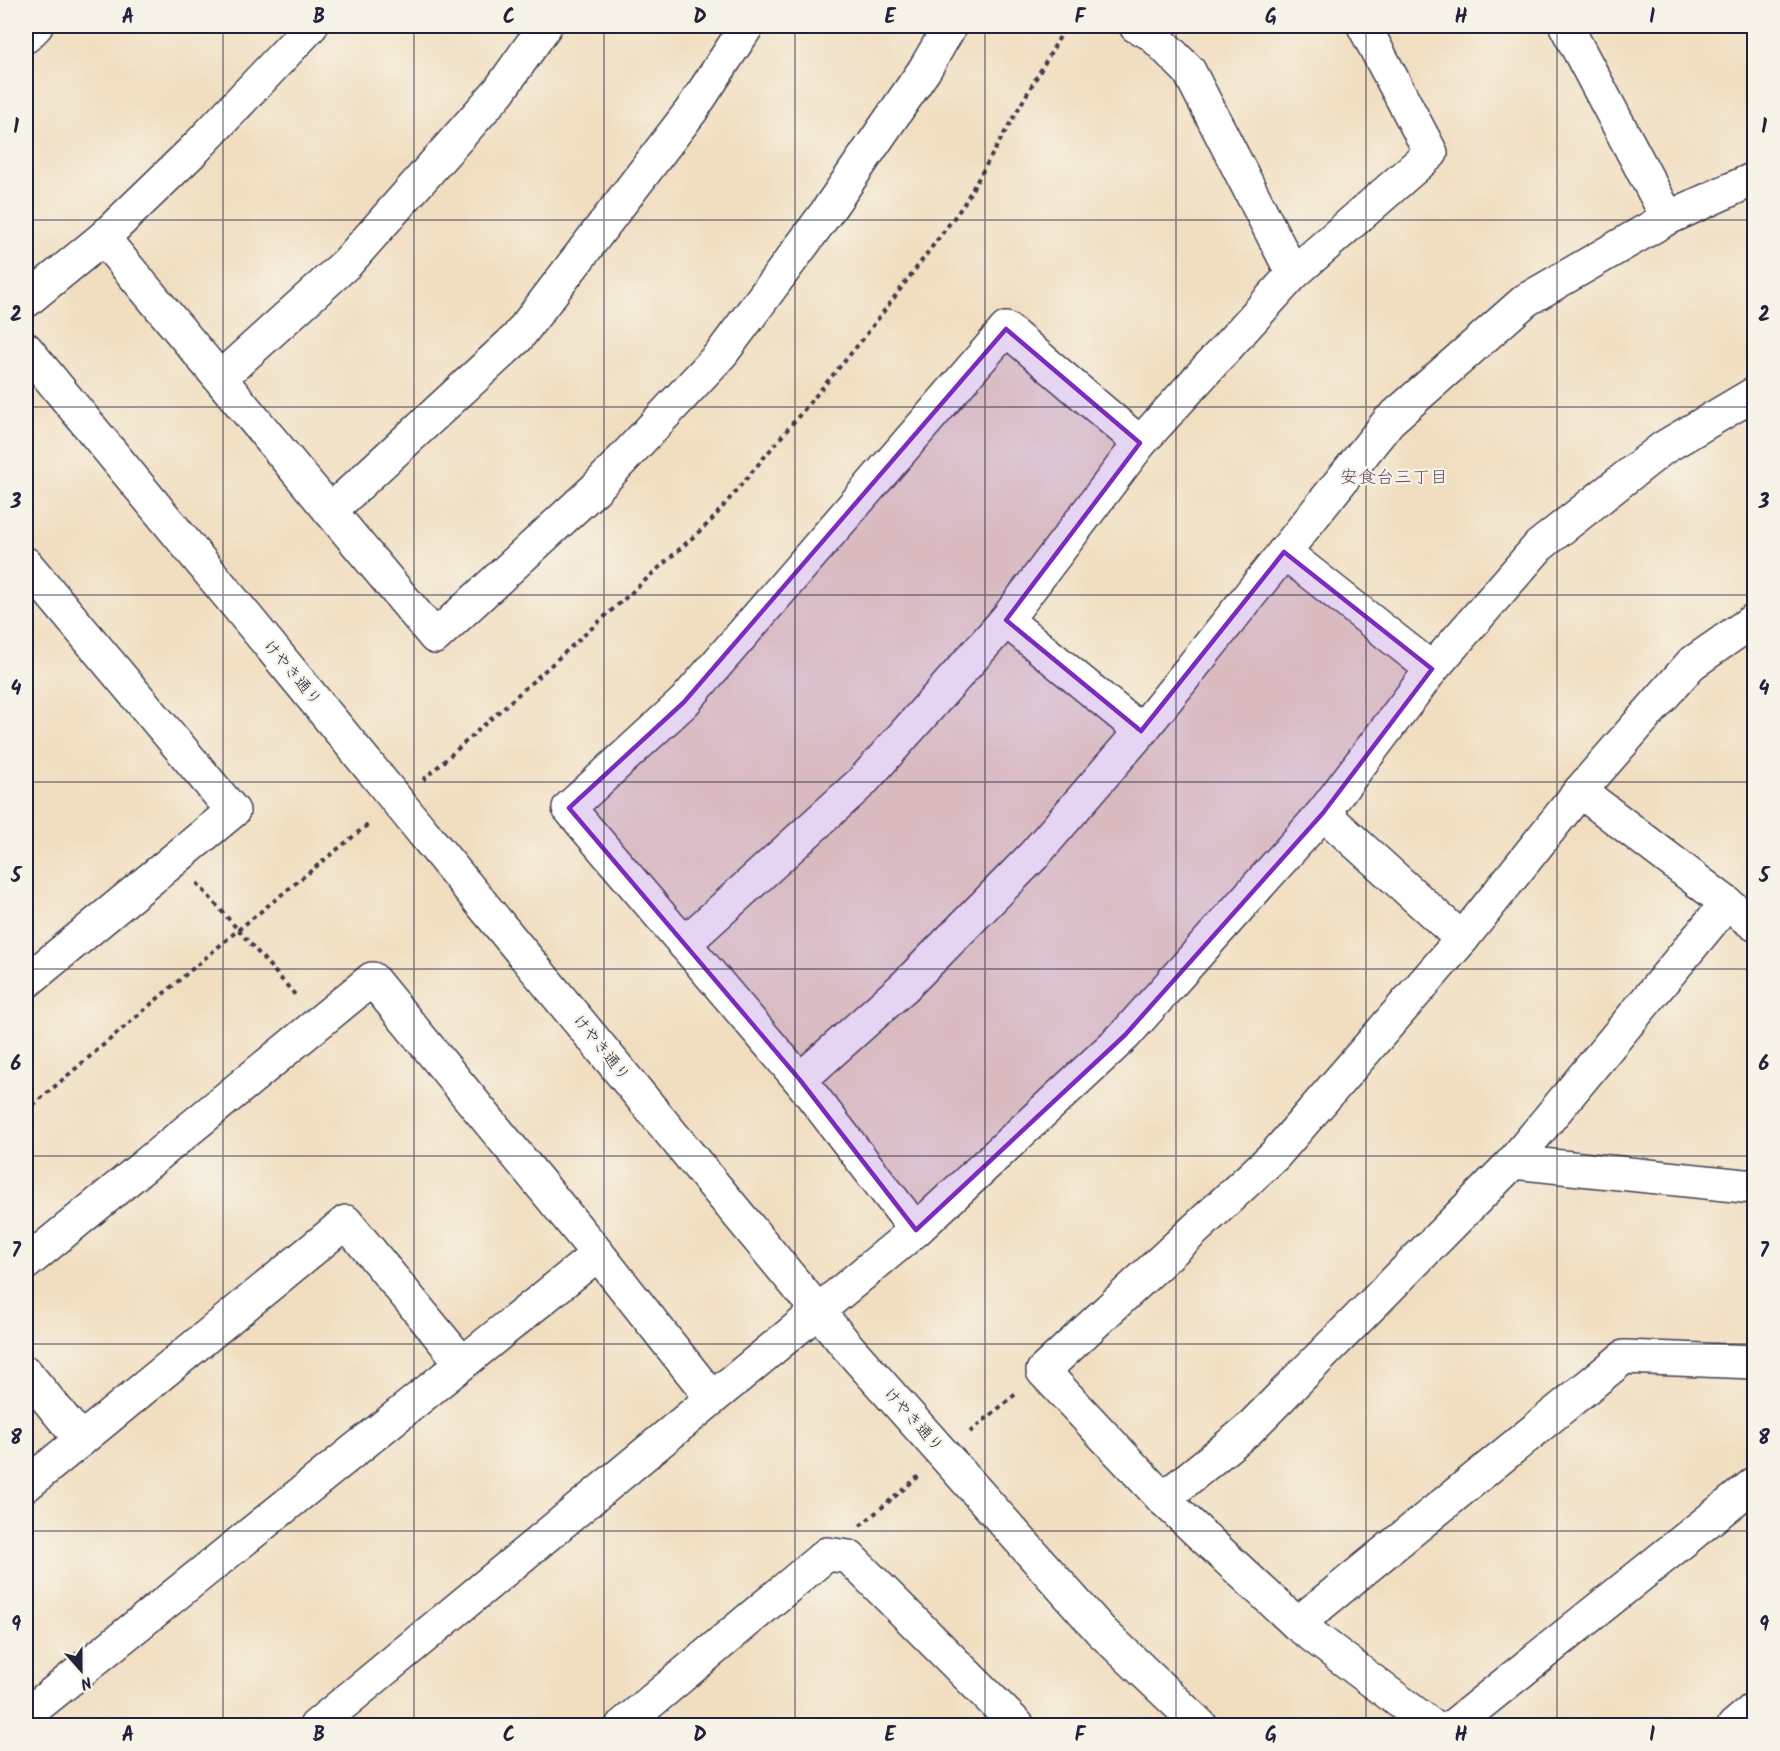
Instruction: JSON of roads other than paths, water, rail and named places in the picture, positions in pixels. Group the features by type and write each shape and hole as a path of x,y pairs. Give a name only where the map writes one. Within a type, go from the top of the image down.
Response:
{"street":[{"path":"26,36 36,26"},
{"path":"26,301 103,238 195,149 311,26"},
{"path":"220,378 347,262 499,91 545,26"},
{"path":"330,511 517,338 691,111 747,26"},
{"path":"103,238 435,637 595,489 722,353 832,204 925,69 950,26"},
{"path":"1136,26 1152,34 1189,71 1293,274"},
{"path":"684,944 862,782 1006,620 1140,443 1293,274 1431,153 1365,26"},
{"path":"1566,26 1668,218"},
{"path":"800,1080 904,986 1033,856 1141,731 1389,421 1526,300 1668,218 1755,179"},
{"path":"916,1230 800,1080 569,808 684,702 1006,329 1140,443"},
{"name":"けやき通り","path":"26,349 818,1312 1101,1631 1201,1725"},
{"path":"316,1725 916,1230 1125,1035 1323,813 1432,669 1539,546 1663,448 1755,394"},
{"path":"1284,552 1432,669"},
{"path":"26,564 233,811 26,982"},
{"path":"1006,620 1141,731"},
{"path":"1432,1725 1297,1624 1163,1499 1043,1371 1275,1155 1462,939 1580,791 1691,664 1755,620"},
{"path":"1580,791 1755,924"},
{"path":"1323,813 1462,939"},
{"path":"1163,1499 1248,1430 1513,1162 1727,903"},
{"path":"26,1263 372,979 598,1254 712,1398"},
{"path":"1513,1162 1755,1188"},
{"path":"26,1485 346,1222 462,1364"},
{"path":"26,1715 598,1254"},
{"path":"1297,1624 1624,1357 1755,1362"},
{"path":"26,1373 81,1440"},
{"path":"1453,1725 1755,1484"},
{"path":"622,1725 827,1554 849,1557 1018,1725"},
{"path":"1734,1725 1755,1709"}],"district":[{"name":"安食台三丁目","path":"1394,478"}]}
